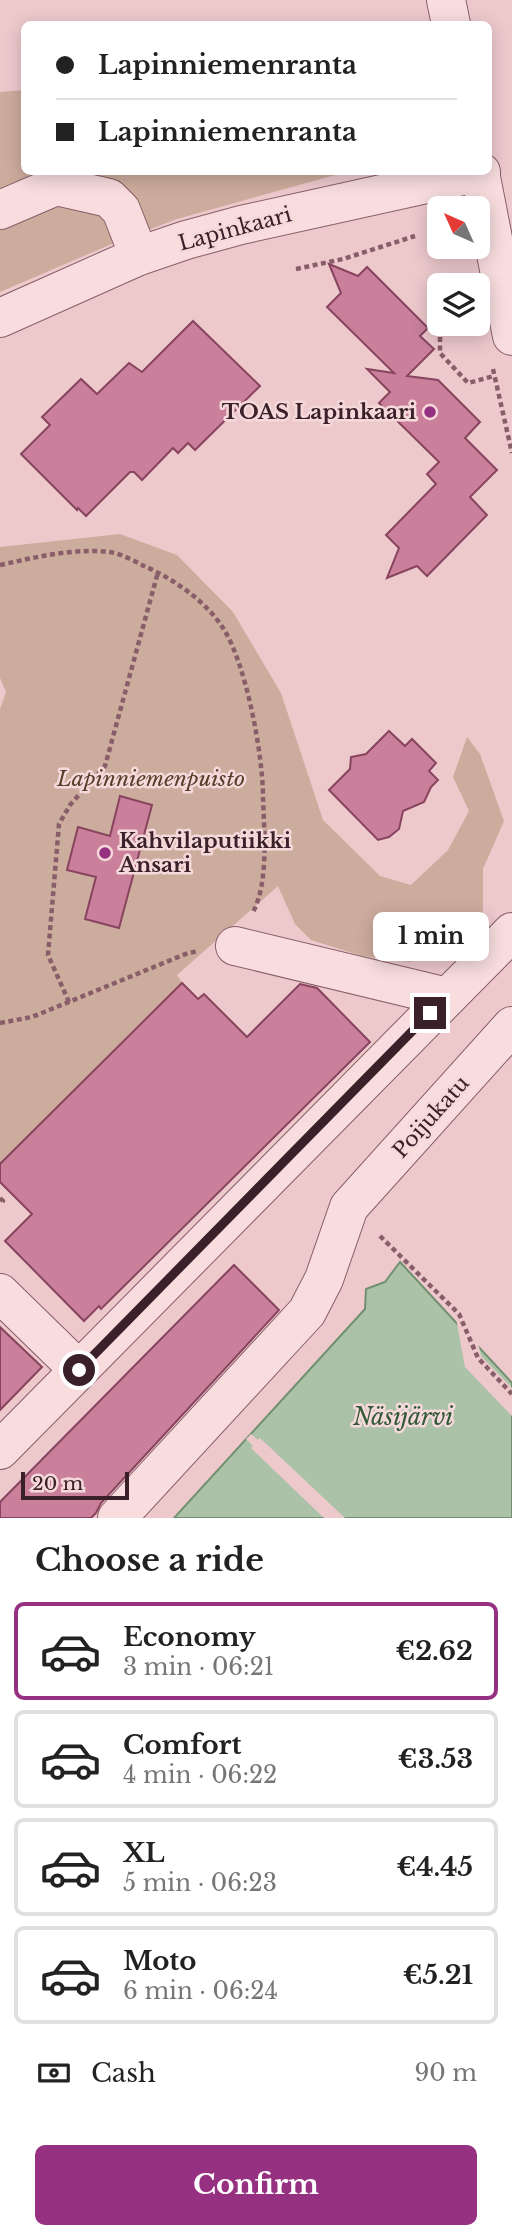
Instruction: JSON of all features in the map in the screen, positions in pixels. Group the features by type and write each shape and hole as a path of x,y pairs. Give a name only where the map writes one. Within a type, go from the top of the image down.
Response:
{"street":[{"path":"446,0 451,21"},
{"name":"Lapinkaari","path":"0,318 139,256 241,225 466,175"},
{"path":"481,175 512,336"},
{"path":"0,210 56,186 109,198 121,210 139,256"},
{"path":"0,1450 512,932"},
{"path":"235,946 447,997"},
{"name":"Poijukatu","path":"117,1518 307,1312 324,1279 349,1207 512,1026"},
{"path":"0,1293 79,1370"}],"path":[{"path":"296,269 343,259 415,236"},
{"path":"440,337 440,353 468,383 494,376"},
{"path":"0,565 73,550 114,553 158,572 194,597 223,627 239,660 263,768 264,839 260,899 235,946 188,953 32,1017 0,1023"},
{"path":"69,1002 48,955 59,824 69,805 105,766 158,572"},
{"path":"0,1198 3,1201 0,1204"},
{"path":"388,1244 459,1314 478,1358 512,1394"}],"green space":[{"path":"21,90 21,175 335,175 177,219 0,292 0,92"},
{"name":"Lapinniemenpuisto","path":"120,534 177,555 233,612 281,693 323,820 380,876 411,885 448,850 469,811 453,777 467,737 480,754 504,821 483,869 483,929 460,948 410,962 362,956 311,940 295,924 278,886 177,975 182,983 0,1164 0,709 6,692 0,678 0,547"}],"water":[{"name":"Näsijärvi","path":"400,1262 512,1383 512,1518 174,1518 365,1309 366,1289 385,1282"}],"pier":[{"path":"456,1318 478,1342 481,1356 512,1388 512,1416 465,1367"},
{"path":"251,1434 258,1440 260,1438 345,1518 324,1518 251,1448 253,1446 246,1439"}],"building":[{"name":"TOAS Lapinkaari","path":"329,264 358,276 367,267 427,327 420,336 434,349 407,376 438,380 480,422 465,438 497,470 470,497 487,515 427,576 417,566 387,578 399,548 386,535 436,484 427,474 439,462 379,403 390,392 367,369 394,373 327,307 341,293"},
{"path":"193,321 260,386 195,450 188,443 178,453 173,448 142,480 134,472 130,472 86,516 21,454 50,425 42,417 81,379 97,394 129,363 142,372"},
{"path":"389,731 405,746 412,739 436,763 429,771 438,780 431,787 424,802 403,811 399,829 389,837 378,840 329,790 350,769 351,757 366,754"},
{"name":"Kahvilaputiikki Ansari","path":"120,796 152,805 119,928 85,919 96,877 67,870 78,827 110,836"},
{"path":"182,983 198,999 204,994 247,1037 300,984 317,988 370,1042 101,1309 99,1306 84,1321 5,1241 32,1214 0,1182 0,1164"},
{"path":"234,1265 279,1310 101,1503 96,1513 91,1518 0,1518 0,1502"},
{"path":"0,1327 42,1367 0,1410"}],"place":[{"name":"TOAS Lapinkaari","path":"430,412"},
{"name":"Kahvilaputiikki Ansari","path":"105,853"}],"route":[{"path":"79,1370 430,1013"}]}
